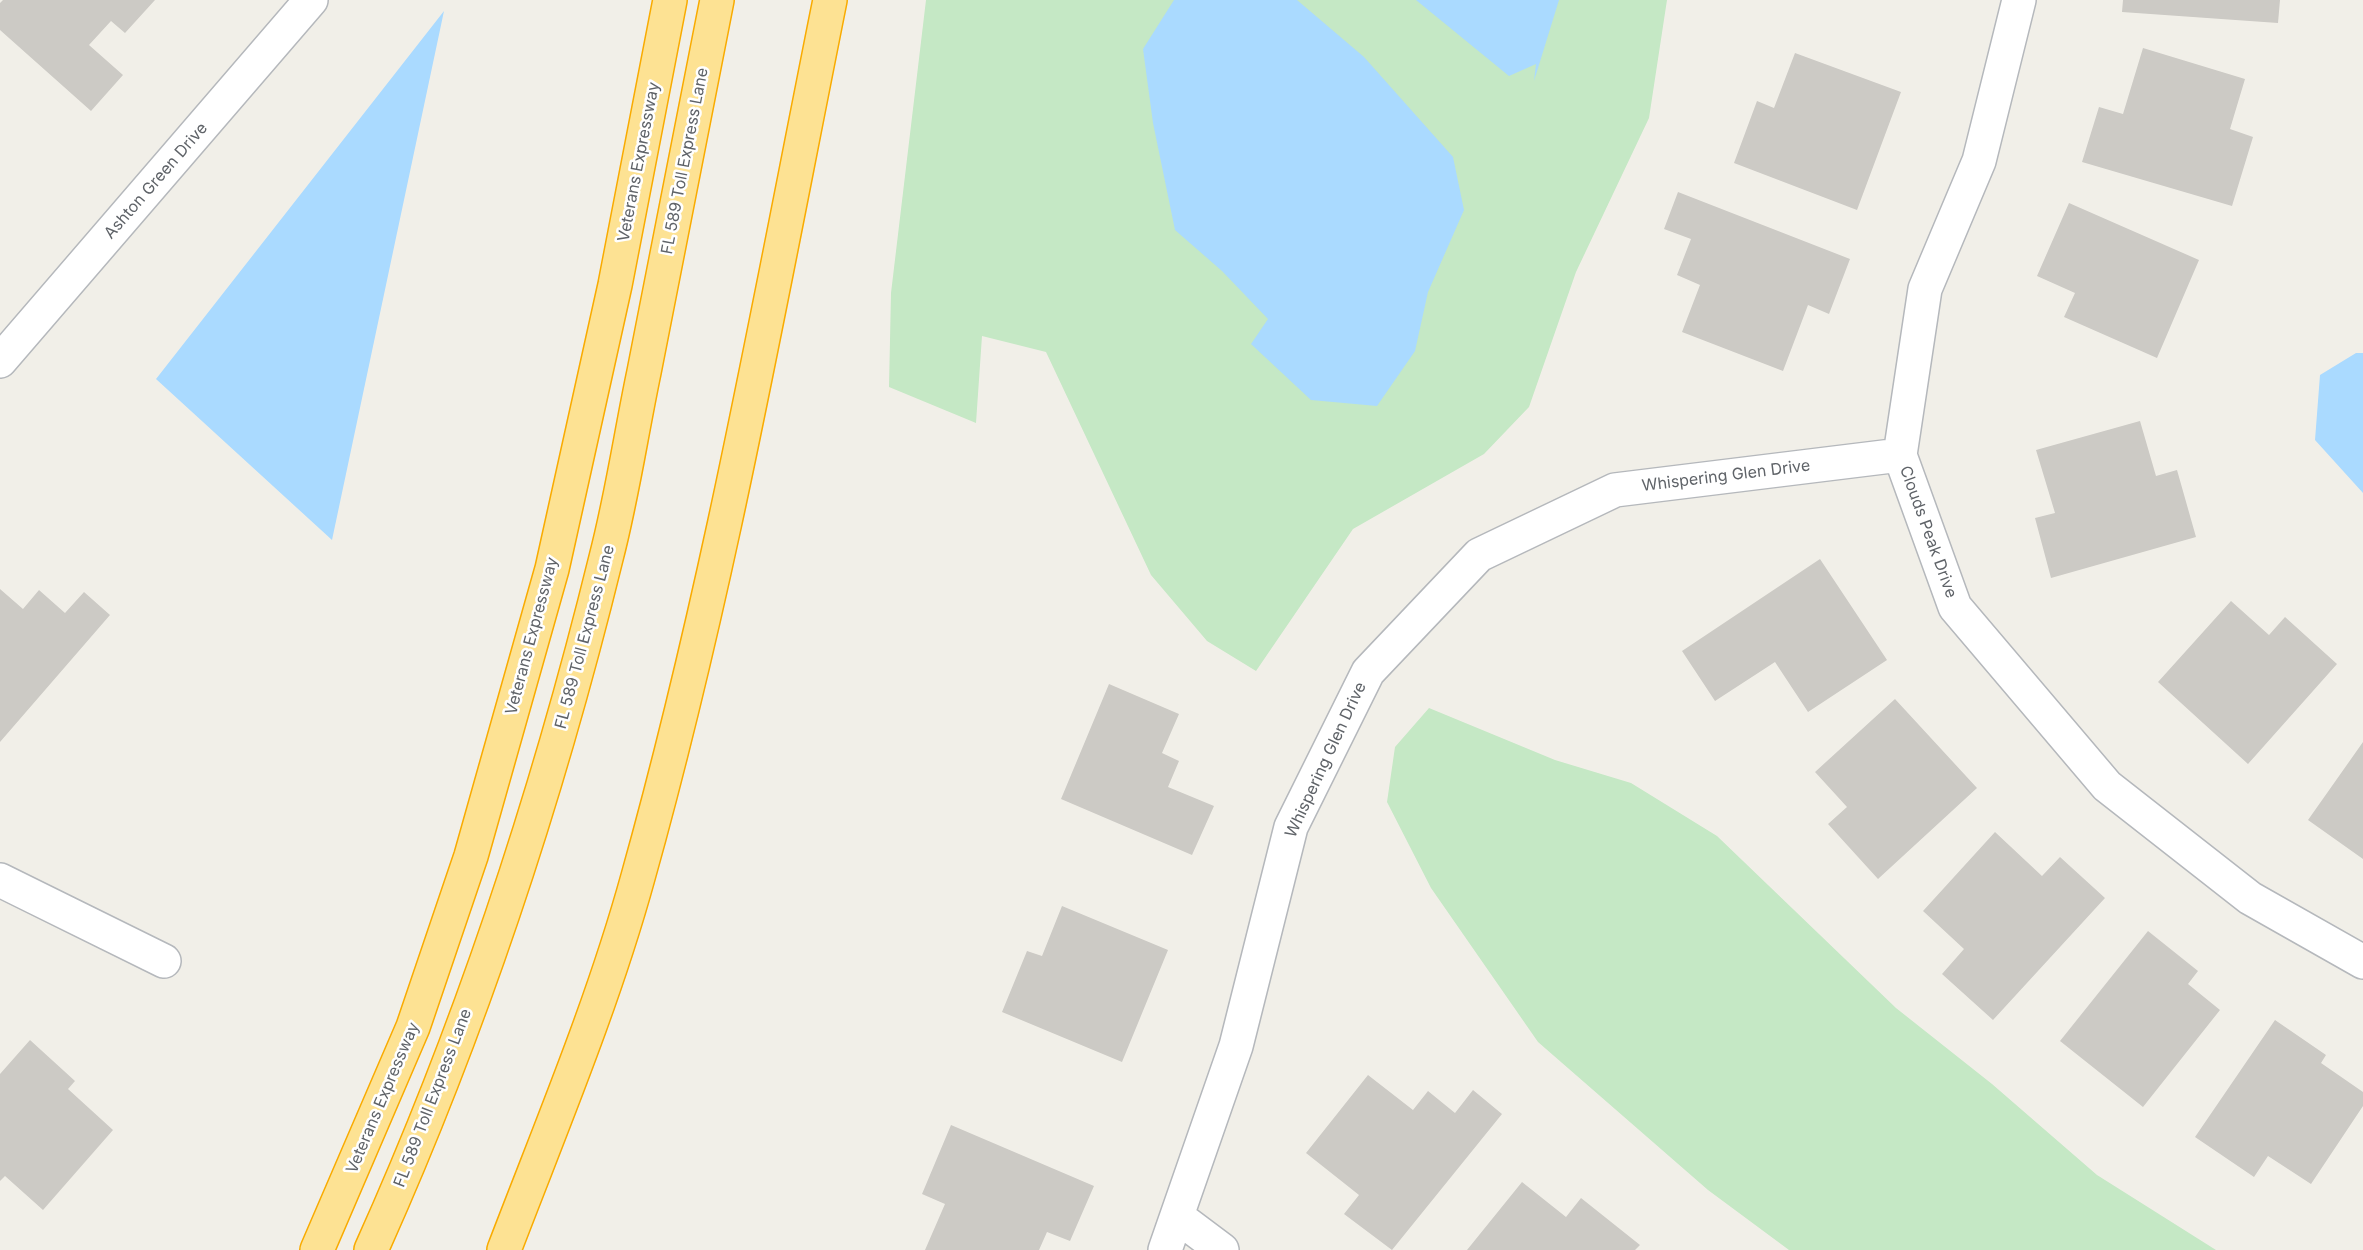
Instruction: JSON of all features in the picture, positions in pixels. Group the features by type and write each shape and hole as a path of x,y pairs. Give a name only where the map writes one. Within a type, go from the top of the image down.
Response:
{"highway":[{"name":"Veterans Expressway","path":"317,1250 413,1027 474,845 552,569 615,285 670,0"},
{"name":"FL 589 Toll Express Lane","path":"371,1250 404,1177 467,1012 527,838 570,699 608,554 717,0"},
{"path":"504,1250 578,1060 638,880 675,738 731,503 830,0"}],"street":[{"name":"Ashton Green Drive","path":"0,361 311,0"},
{"name":"Clouds Peak Drive","path":"2019,0 1979,161 1925,289 1900,454 1955,607 2107,786 2250,898 2363,962"},
{"name":"Whispering Glen Drive","path":"1165,1250 1236,1046 1291,827 1368,672 1479,555 1615,490 1900,454"},
{"path":"0,880 164,961"},
{"path":"1178,1217 1222,1250"}],"green space":[{"path":"926,0 1667,0 1649,118 1576,272 1529,407 1484,454 1353,529 1256,671 1207,641 1151,575 1046,352 982,336 976,423 889,387 891,293"},
{"path":"1429,708 1555,760 1631,783 1717,836 1896,1008 1992,1084 2097,1175 2216,1250 1789,1250 1708,1190 1538,1042 1431,888 1387,802 1395,747"}],"water":[{"path":"1174,0 1297,0 1364,57 1453,157 1464,210 1428,292 1415,351 1377,406 1311,400 1251,344 1268,319 1222,271 1175,230 1153,123 1143,49"},
{"path":"1416,0 1559,0 1534,81 1536,64 1509,76"},
{"path":"444,11 332,540 156,379"},
{"path":"2356,353 2363,353 2363,493 2315,440 2320,375"}],"building":[{"path":"3,0 155,0 125,33 111,21 89,45 123,75 91,111 0,30 0,3"},
{"path":"2123,0 2280,0 2278,23 2122,12"},
{"path":"2143,48 2245,79 2230,129 2253,137 2232,206 2082,162 2099,107 2123,114"},
{"path":"1795,53 1901,92 1857,210 1734,163 1757,101 1774,108"},
{"path":"1678,192 1850,259 1829,314 1808,305 1783,371 1682,332 1700,285 1677,275 1691,239 1664,229"},
{"path":"2069,203 2199,260 2157,358 2064,317 2075,293 2037,276"},
{"path":"2140,421 2156,476 2177,470 2196,537 2051,578 2035,518 2055,513 2036,450"},
{"path":"1820,559 1887,660 1808,712 1775,662 1715,701 1682,651"},
{"path":"0,589 23,609 39,590 65,613 84,592 110,615 0,742"},
{"path":"2231,601 2269,635 2285,617 2337,664 2248,764 2158,682"},
{"path":"1109,684 1179,714 1162,753 1179,761 1168,787 1214,806 1192,855 1061,799"},
{"path":"1895,699 1977,788 1878,879 1828,824 1847,807 1815,772"},
{"path":"2363,742 2363,859 2308,820"},
{"path":"1995,832 2042,876 2060,857 2105,898 1993,1020 1942,974 1964,949 1923,911"},
{"path":"1062,906 1168,950 1122,1062 1002,1012 1027,951 1042,956"},
{"path":"2148,931 2198,971 2188,984 2220,1010 2143,1107 2060,1041"},
{"path":"2275,1020 2326,1055 2321,1063 2363,1092 2363,1106 2311,1184 2268,1156 2254,1177 2195,1137"},
{"path":"30,1040 75,1081 68,1089 113,1130 43,1210 5,1176 0,1181 0,1074"},
{"path":"1368,1075 1413,1110 1428,1091 1455,1113 1473,1090 1502,1114 1392,1250 1344,1214 1359,1195 1306,1153"},
{"path":"951,1125 1094,1186 1070,1241 1047,1232 1039,1250 925,1250 945,1204 922,1194"},
{"path":"1522,1182 1566,1217 1581,1198 1640,1245 1635,1250 1467,1250"}]}
